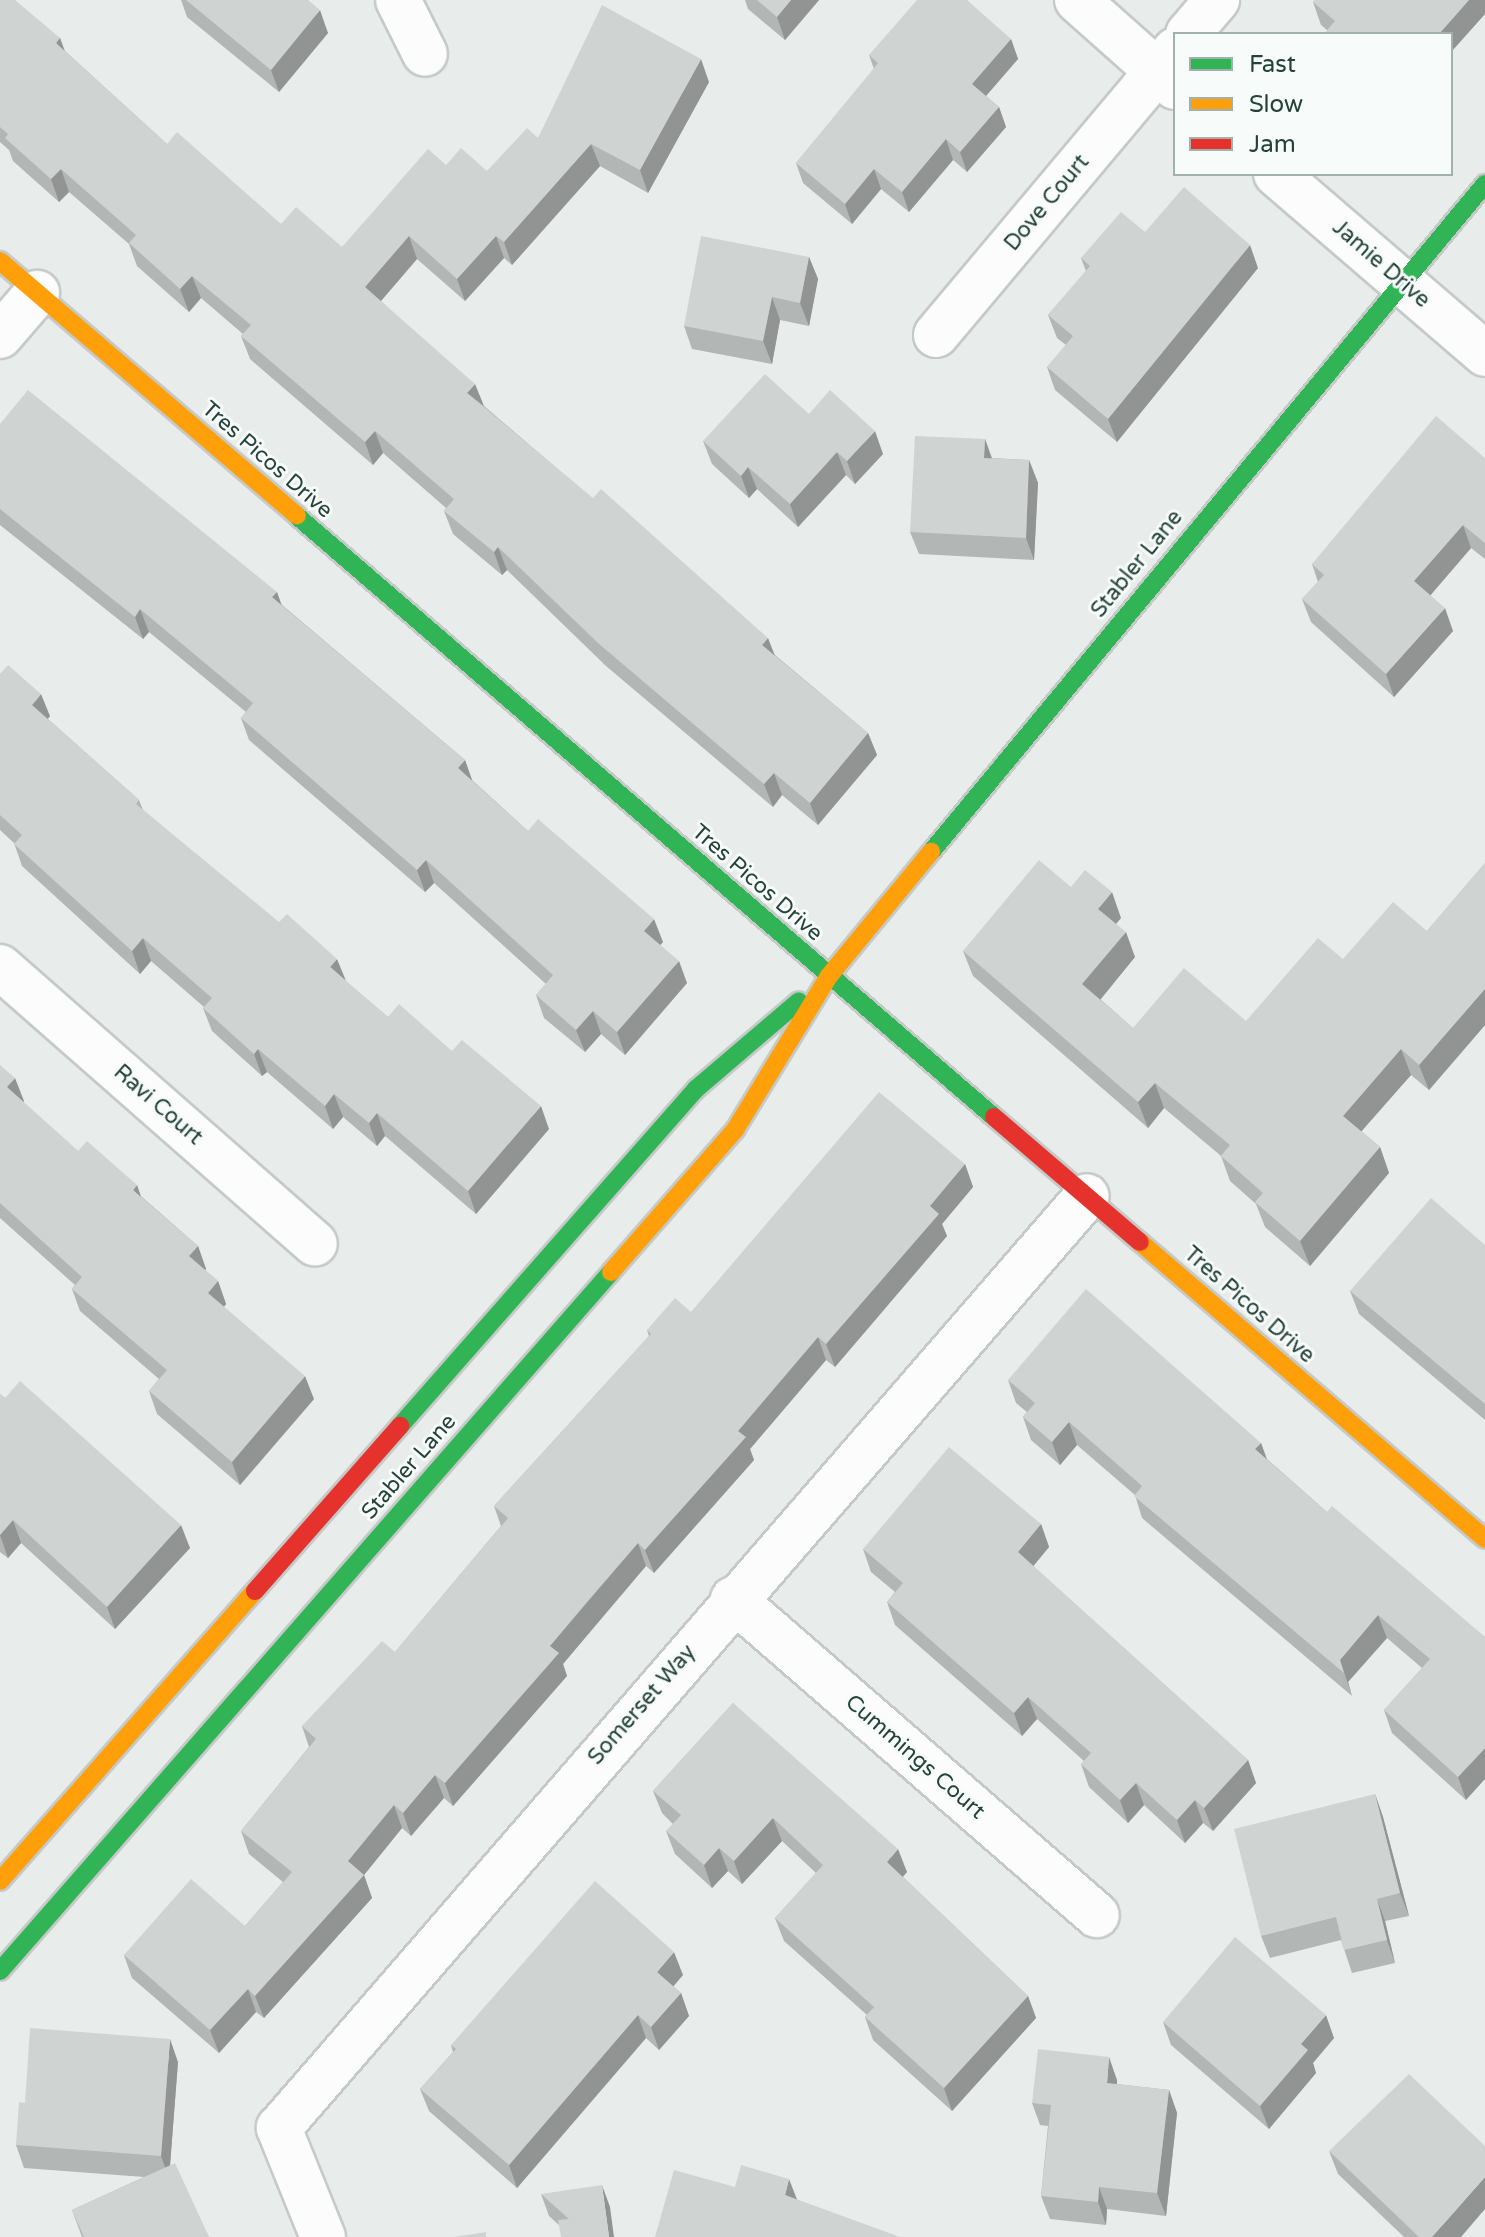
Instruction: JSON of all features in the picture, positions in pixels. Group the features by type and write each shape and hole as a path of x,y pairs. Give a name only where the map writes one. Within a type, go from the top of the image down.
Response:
{"street":[{"path":"398,0 425,54"},
{"path":"1077,0 1169,69"},
{"path":"1190,32 1217,0"},
{"name":"Dove Court","path":"936,335 1169,69"},
{"name":"Jamie Drive","path":"1278,176 1485,354"},
{"name":"Stabler Lane","path":"0,1971 735,1130 829,976 1401,281 1485,184"},
{"name":"Tres Picos Drive","path":"0,261 1485,1539"},
{"path":"0,336 37,293"},
{"name":"Ravi Court","path":"0,967 315,1244"},
{"name":"Stabler Lane","path":"0,1881 696,1089 829,976"},
{"name":"Somerset Way","path":"323,2237 279,2128 733,1599 1087,1196"},
{"name":"Cummings Court","path":"733,1599 1097,1915"}],"building":[{"path":"0,0 15,0 60,38 56,43 167,144 177,132 281,224 296,207 342,247 428,149 446,165 461,148 487,171 527,128 538,138 602,5 701,59 640,170 591,144 504,242 496,236 457,279 409,236 365,287 475,384 467,393 593,498 601,489 768,638 762,645 868,733 810,803 774,773 764,784 598,643 498,547 494,552 444,511 454,499 375,431 365,442 241,336 251,325 192,276 180,289 129,243 136,235 61,169 51,179 5,138 8,134 0,127"},
{"path":"186,0 308,0 320,10 271,70"},
{"path":"757,0 791,0 777,17"},
{"path":"917,0 967,0 1011,39 972,84 999,107 960,152 946,139 902,192 874,169 845,204 796,163 878,63 869,55"},
{"path":"1469,0 1441,32 1326,32 1335,21 1313,2"},
{"path":"1184,187 1250,245 1108,419 1047,367 1073,336 1048,315 1090,266 1081,258 1121,212 1145,232"},
{"path":"701,236 809,257 800,303 772,297 763,341 684,326"},
{"path":"765,374 809,414 830,390 875,431 847,461 837,452 790,504 748,467 741,476 703,441"},
{"path":"28,390 277,592 272,597 465,760 458,768 528,831 538,819 654,919 644,931 679,961 617,1032 593,1011 576,1030 536,995 553,975 426,860 417,870 241,718 253,703 140,609 135,617 0,509 0,424"},
{"path":"1436,416 1485,458 1485,543 1463,525 1414,581 1445,608 1386,674 1302,599 1324,575 1312,564"},
{"path":"915,436 985,439 984,458 1029,460 1026,538 910,532"},
{"path":"8,665 41,694 32,705 139,800 136,804 279,922 287,914 337,959 330,967 388,1017 399,1004 452,1051 462,1040 541,1106 468,1191 377,1113 369,1123 334,1094 325,1106 258,1049 254,1054 203,1008 212,998 143,938 132,951 14,844 22,835 0,815 0,674"},
{"path":"1039,860 1071,887 1085,870 1112,892 1098,909 1126,932 1082,984 1133,1028 1184,968 1246,1021 1318,938 1343,959 1393,902 1427,931 1485,863 1485,989 1419,1065 1401,1049 1343,1116 1380,1147 1300,1241 1255,1202 1263,1193 1221,1156 1230,1145 1155,1083 1138,1102 963,951"},
{"path":"0,1065 15,1078 7,1087 78,1151 87,1141 137,1185 133,1190 198,1246 189,1256 218,1281 208,1293 305,1376 232,1462 149,1391 167,1370 72,1289 82,1277 0,1203"},
{"path":"879,1092 965,1164 930,1206 939,1214 826,1344 818,1337 738,1431 746,1437 645,1550 638,1543 550,1646 559,1653 445,1783 435,1775 403,1813 394,1805 348,1861 364,1875 255,1996 248,1989 210,2030 124,1955 191,1879 245,1926 292,1872 241,1831 316,1739 302,1726 382,1641 395,1652 508,1518 494,1506 651,1334 647,1330 675,1298 691,1312"},
{"path":"1431,1198 1485,1245 1485,1404 1350,1291"},
{"path":"1086,1289 1261,1443 1255,1449 1327,1512 1332,1506 1485,1637 1485,1748 1458,1777 1384,1710 1430,1659 1378,1615 1340,1660 1344,1673 1134,1496 1142,1486 1069,1422 1052,1442 1023,1417 1035,1403 1008,1380"},
{"path":"20,1381 181,1525 107,1607 13,1520 0,1535 0,1394 5,1398"},
{"path":"949,1447 1041,1524 1018,1552 1248,1760 1204,1808 1195,1800 1177,1820 1136,1783 1120,1800 1081,1764 1091,1753 1028,1697 1014,1713 887,1602 903,1583 863,1549"},
{"path":"733,1703 898,1849 887,1862 1028,1996 944,2088 865,2017 874,2007 775,1918 823,1865 773,1818 734,1861 719,1848 704,1865 666,1831 681,1815 653,1791"},
{"path":"1375,1794 1400,1893 1377,1899 1387,1940 1344,1950 1336,1917 1261,1936 1234,1829"},
{"path":"595,1881 674,1952 657,1972 681,1993 651,2027 638,2015 509,2165 420,2089 456,2049 451,2045"},
{"path":"1235,1937 1326,2015 1301,2044 1308,2050 1260,2106 1163,2022"},
{"path":"30,2028 170,2039 161,2156 16,2145 19,2102 25,2103"},
{"path":"1038,2049 1109,2057 1107,2083 1169,2090 1157,2193 1099,2187 1098,2202 1041,2196 1051,2105 1032,2103"},
{"path":"1409,2074 1485,2146 1485,2177 1432,2237 1419,2237 1329,2151"},
{"path":"175,2163 209,2237 84,2237 72,2210"},
{"path":"741,2165 789,2179 785,2195 900,2237 655,2237 674,2170 735,2187"},
{"path":"602,2185 609,2237 561,2237 558,2220 569,2219 541,2194"},
{"path":"486,2232 486,2237 454,2237"}],"traffic: fast":[{"path":"931,852 1485,184"},
{"path":"297,516 994,1117"},
{"path":"400,1426 696,1089 799,1001"},
{"path":"0,1971 611,1272"}],"traffic: slow":[{"path":"0,261 297,516"},
{"path":"611,1272 735,1130 829,976 931,852"},
{"path":"1140,1242 1485,1539"},
{"path":"0,1881 255,1591"}],"traffic: jam":[{"path":"994,1117 1140,1242"},
{"path":"255,1591 400,1426"}]}
